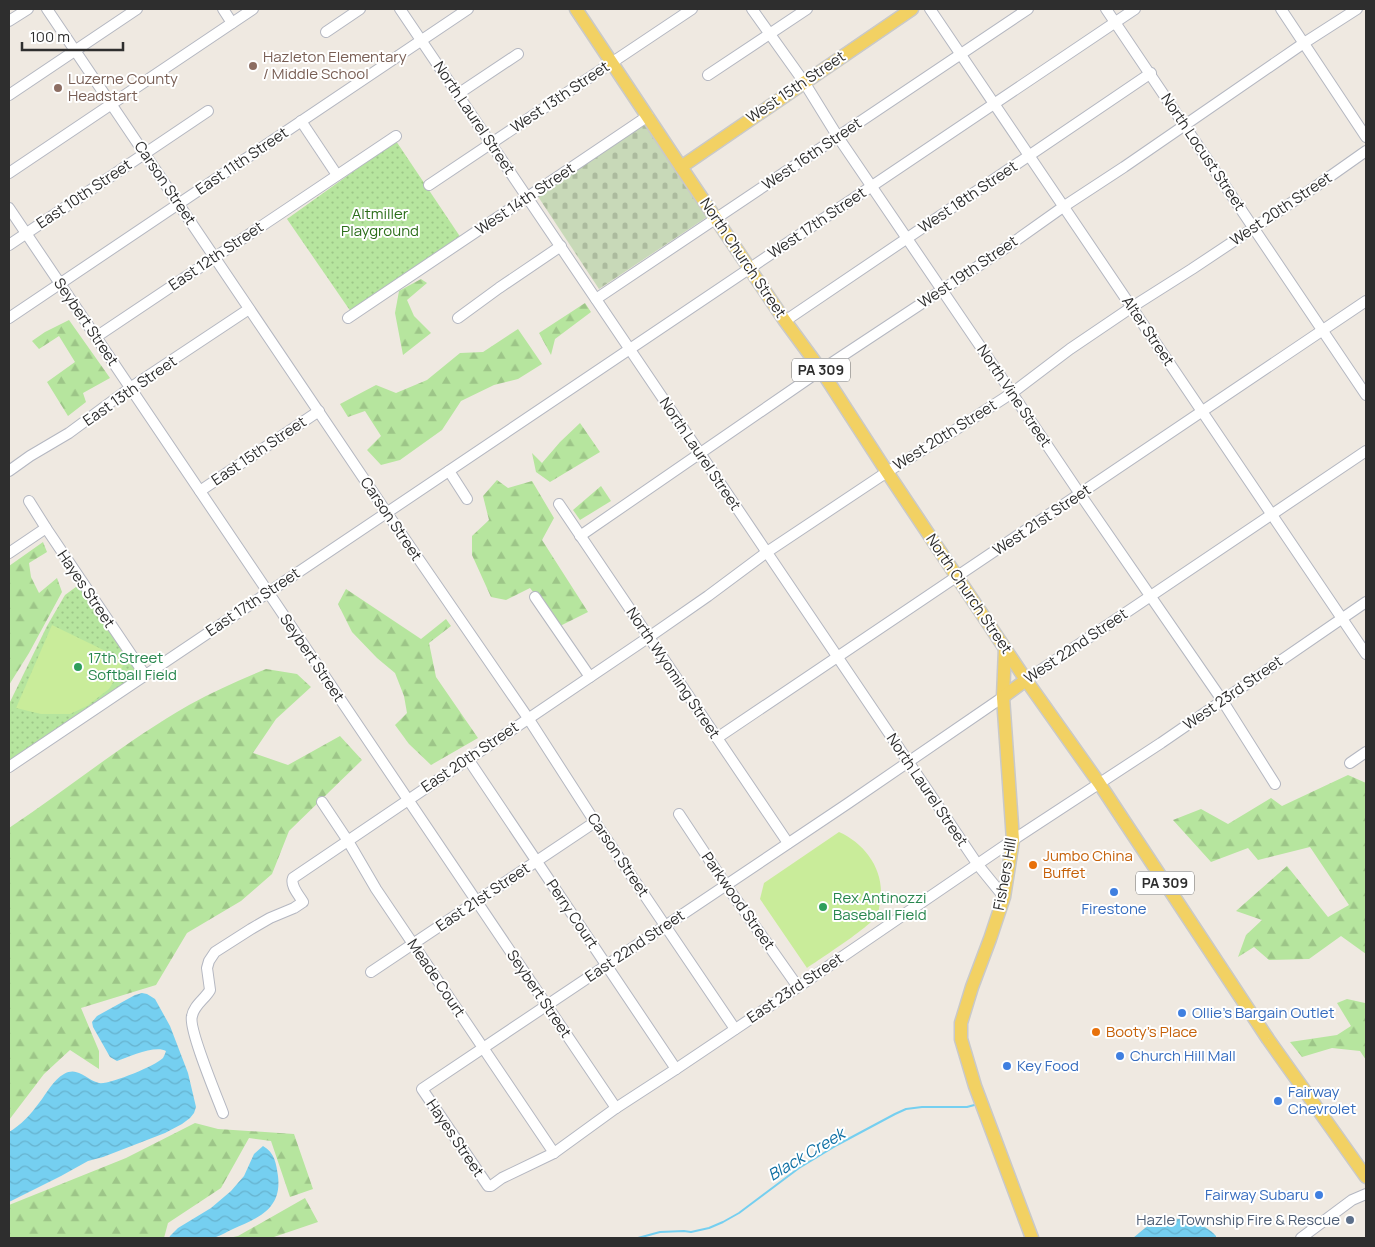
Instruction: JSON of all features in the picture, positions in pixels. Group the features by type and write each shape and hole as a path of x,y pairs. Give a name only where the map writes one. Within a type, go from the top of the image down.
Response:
{"main road":[{"name":"North Church Street","path":"576,9 681,167 821,370 957,577 1099,784 1268,1039 1366,1177"},
{"name":"West 15th Street","path":"681,167 912,9"},
{"name":"Fishers Hill","path":"1005,648 1003,697 1013,840 1004,897 961,1023 961,1039 975,1086 1032,1238"},
{"name":"West 22nd Street","path":"1003,697 1026,680"}],"street":[{"path":"9,22 28,9"},
{"name":"Carson Street","path":"47,9 528,718 595,822 735,1029"},
{"path":"9,95 137,9"},
{"path":"223,9 232,23"},
{"path":"9,173 253,9"},
{"path":"326,32 360,9"},
{"name":"North Laurel Street","path":"400,9 978,865 1004,897"},
{"name":"East 11th Street","path":"9,318 468,9"},
{"name":"West 13th Street","path":"429,185 692,9"},
{"name":"North Vine Street","path":"752,9 804,82 941,290 1222,700 1275,784"},
{"path":"708,75 807,9"},
{"name":"Alter Street","path":"930,9 1366,654"},
{"name":"West 16th Street","path":"596,299 1028,9"},
{"name":"North Locust Street","path":"1106,9 1366,396"},
{"name":"West 17th Street","path":"498,438 1135,9"},
{"path":"1281,9 1366,137"},
{"name":"West 19th Street","path":"580,536 821,370 1004,249 1304,43 1357,9"},
{"path":"458,94 518,54"},
{"name":"West 18th Street","path":"785,320 1150,74"},
{"name":"East 10th Street","path":"9,245 208,111"},
{"name":"West 14th Street","path":"348,318 648,116"},
{"path":"301,121 337,175"},
{"name":"East 12th Street","path":"96,337 396,136"},
{"name":"West 20th Street","path":"649,637 767,552 1012,392 1070,349 1315,188 1366,151"},
{"name":"Seybert Street","path":"9,208 616,1108"},
{"path":"458,318 561,246"},
{"name":"West 21st Street","path":"717,738 1366,301"},
{"name":"East 13th Street","path":"9,471 30,456 69,434 130,388 249,309"},
{"name":"East 15th Street","path":"200,491 319,411"},
{"name":"East 17th Street","path":"9,767 498,438"},
{"name":"West 22nd Street","path":"1026,680 1366,451"},
{"path":"448,471 467,499"},
{"name":"Hayes Street","path":"29,501 145,675"},
{"name":"North Wyoming Street","path":"559,504 788,843"},
{"path":"9,553 46,528"},
{"path":"535,597 590,677"},
{"name":"West 23rd Street","path":"1099,784 1366,602"},
{"name":"East 20th Street","path":"223,1113 193,1033 191,1017 196,1007 210,990 207,968 208,961 215,952 251,928 303,902 292,885 292,878 649,637"},
{"name":"West 22nd Street","path":"788,843 1003,697"},
{"path":"1350,763 1366,752"},
{"name":"Perry Court","path":"468,759 676,1069"},
{"name":"East 23rd Street","path":"488,1186 554,1153 616,1108 1099,784"},
{"name":"Meade Court","path":"322,802 348,841 376,889 554,1153"},
{"name":"Parkwood Street","path":"678,814 798,987"},
{"name":"East 21st Street","path":"371,972 595,822"},
{"name":"East 22nd Street","path":"483,1048 788,843"},
{"name":"Hayes Street","path":"483,1048 422,1089 488,1186"},
{"path":"1301,1238 1352,1200 1366,1194"}],"green space":[{"path":"644,123 707,217 599,289 537,195"},
{"name":"Altmiller Playground","path":"396,141 461,238 351,312 287,219"},
{"path":"421,279 427,283 407,300 414,316 431,333 403,355 395,313 399,291"},
{"path":"585,303 591,312 555,339 551,355 539,333"},
{"path":"69,320 110,378 83,393 86,402 68,416 47,382 75,362 59,336 39,349 32,341"},
{"path":"518,329 542,364 518,379 494,385 461,401 442,430 400,460 381,465 367,450 381,436 365,411 348,417 340,404 376,385 396,393 427,380 460,353 483,352"},
{"path":"580,423 600,452 550,482 536,472 532,453 542,463"},
{"path":"497,480 508,488 532,481 554,518 542,540 588,612 560,626 530,588 506,600 491,597 472,555 472,536 489,520 483,496"},
{"path":"601,486 611,501 580,520 573,510"},
{"path":"43,542 47,552 29,563 31,577 39,593 57,578 62,592 29,653 9,685 9,566"},
{"path":"80,584 140,675 9,762 9,704 47,626 65,595"},
{"path":"346,589 421,639 446,619 451,626 429,643 436,677 478,738 431,765 409,744 395,725 407,713 404,696 395,673 377,658 352,632 338,604"},
{"name":"17th Street Softball Field","path":"52,625 126,661 109,689 87,706 70,714 41,714 16,708"},
{"path":"266,669 297,674 311,687 276,719 253,753 288,765 340,736 362,760 289,831 272,874 241,901 187,933 156,985 81,1008 99,1051 99,1069 70,1050 44,1074 9,1120 9,828 120,749 166,719 208,695"},
{"path":"1348,775 1366,783 1366,954 1341,936 1309,959 1269,960 1254,947 1238,957 1246,935 1262,920 1236,911 1287,866 1328,917 1349,905 1310,847 1258,860 1248,848 1211,862 1173,820 1201,809 1228,824 1271,798 1282,806"},
{"name":"Rex Antinozzi Baseball Field","path":"839,832 858,844 872,860 877,870 881,892 878,914 857,934 807,968 760,899 764,883"},
{"path":"1366,998 1366,1060 1360,1051 1332,1048 1302,1057 1290,1042 1337,1035 1351,1026 1337,1003 1347,999 1365,1003"},
{"path":"195,1123 218,1129 294,1134 313,1189 290,1197 271,1141 249,1138 221,1188 168,1223 164,1238 9,1238 9,1205 126,1158"},
{"path":"305,1198 318,1222 271,1238 229,1238 238,1236"}],"water":[{"path":"142,993 155,999 170,1026 188,1073 196,1107 194,1113 182,1124 165,1133 88,1161 9,1202 9,1132 29,1115 57,1080 64,1074 74,1072 99,1083 104,1083 151,1066 163,1058 166,1051 155,1049 117,1061 110,1057 93,1027 92,1022 97,1016"},
{"path":"263,1146 270,1152 276,1163 278,1176 276,1197 266,1211 251,1221 220,1236 201,1239 169,1238 178,1228 211,1208 231,1191 244,1176 254,1154"},
{"path":"1163,1218 1184,1220 1198,1224 1211,1231 1216,1238 1133,1238 1150,1224"}],"waterway":[{"name":"Black Creek","path":"638,1238 660,1232 691,1232 709,1228 723,1222 739,1213 799,1168 837,1145 906,1109 967,1107 978,1104"}],"place":[{"name":"Hazleton Elementary / Middle School","path":"253,66"},
{"name":"Luzerne County Headstart","path":"58,88"},
{"name":"17th Street Softball Field","path":"78,667"},
{"name":"Jumbo China Buffet","path":"1033,865"},
{"name":"Firestone","path":"1114,892"},
{"name":"Rex Antinozzi Baseball Field","path":"823,907"},
{"name":"Ollie's Bargain Outlet","path":"1182,1013"},
{"name":"Booty's Place","path":"1096,1032"},
{"name":"Church Hill Mall","path":"1120,1056"},
{"name":"Key Food","path":"1007,1066"},
{"name":"Fairway Chevrolet","path":"1278,1101"},
{"name":"Fairway Subaru","path":"1319,1195"},
{"name":"Hazle Township Fire & Rescue","path":"1350,1220"}]}
